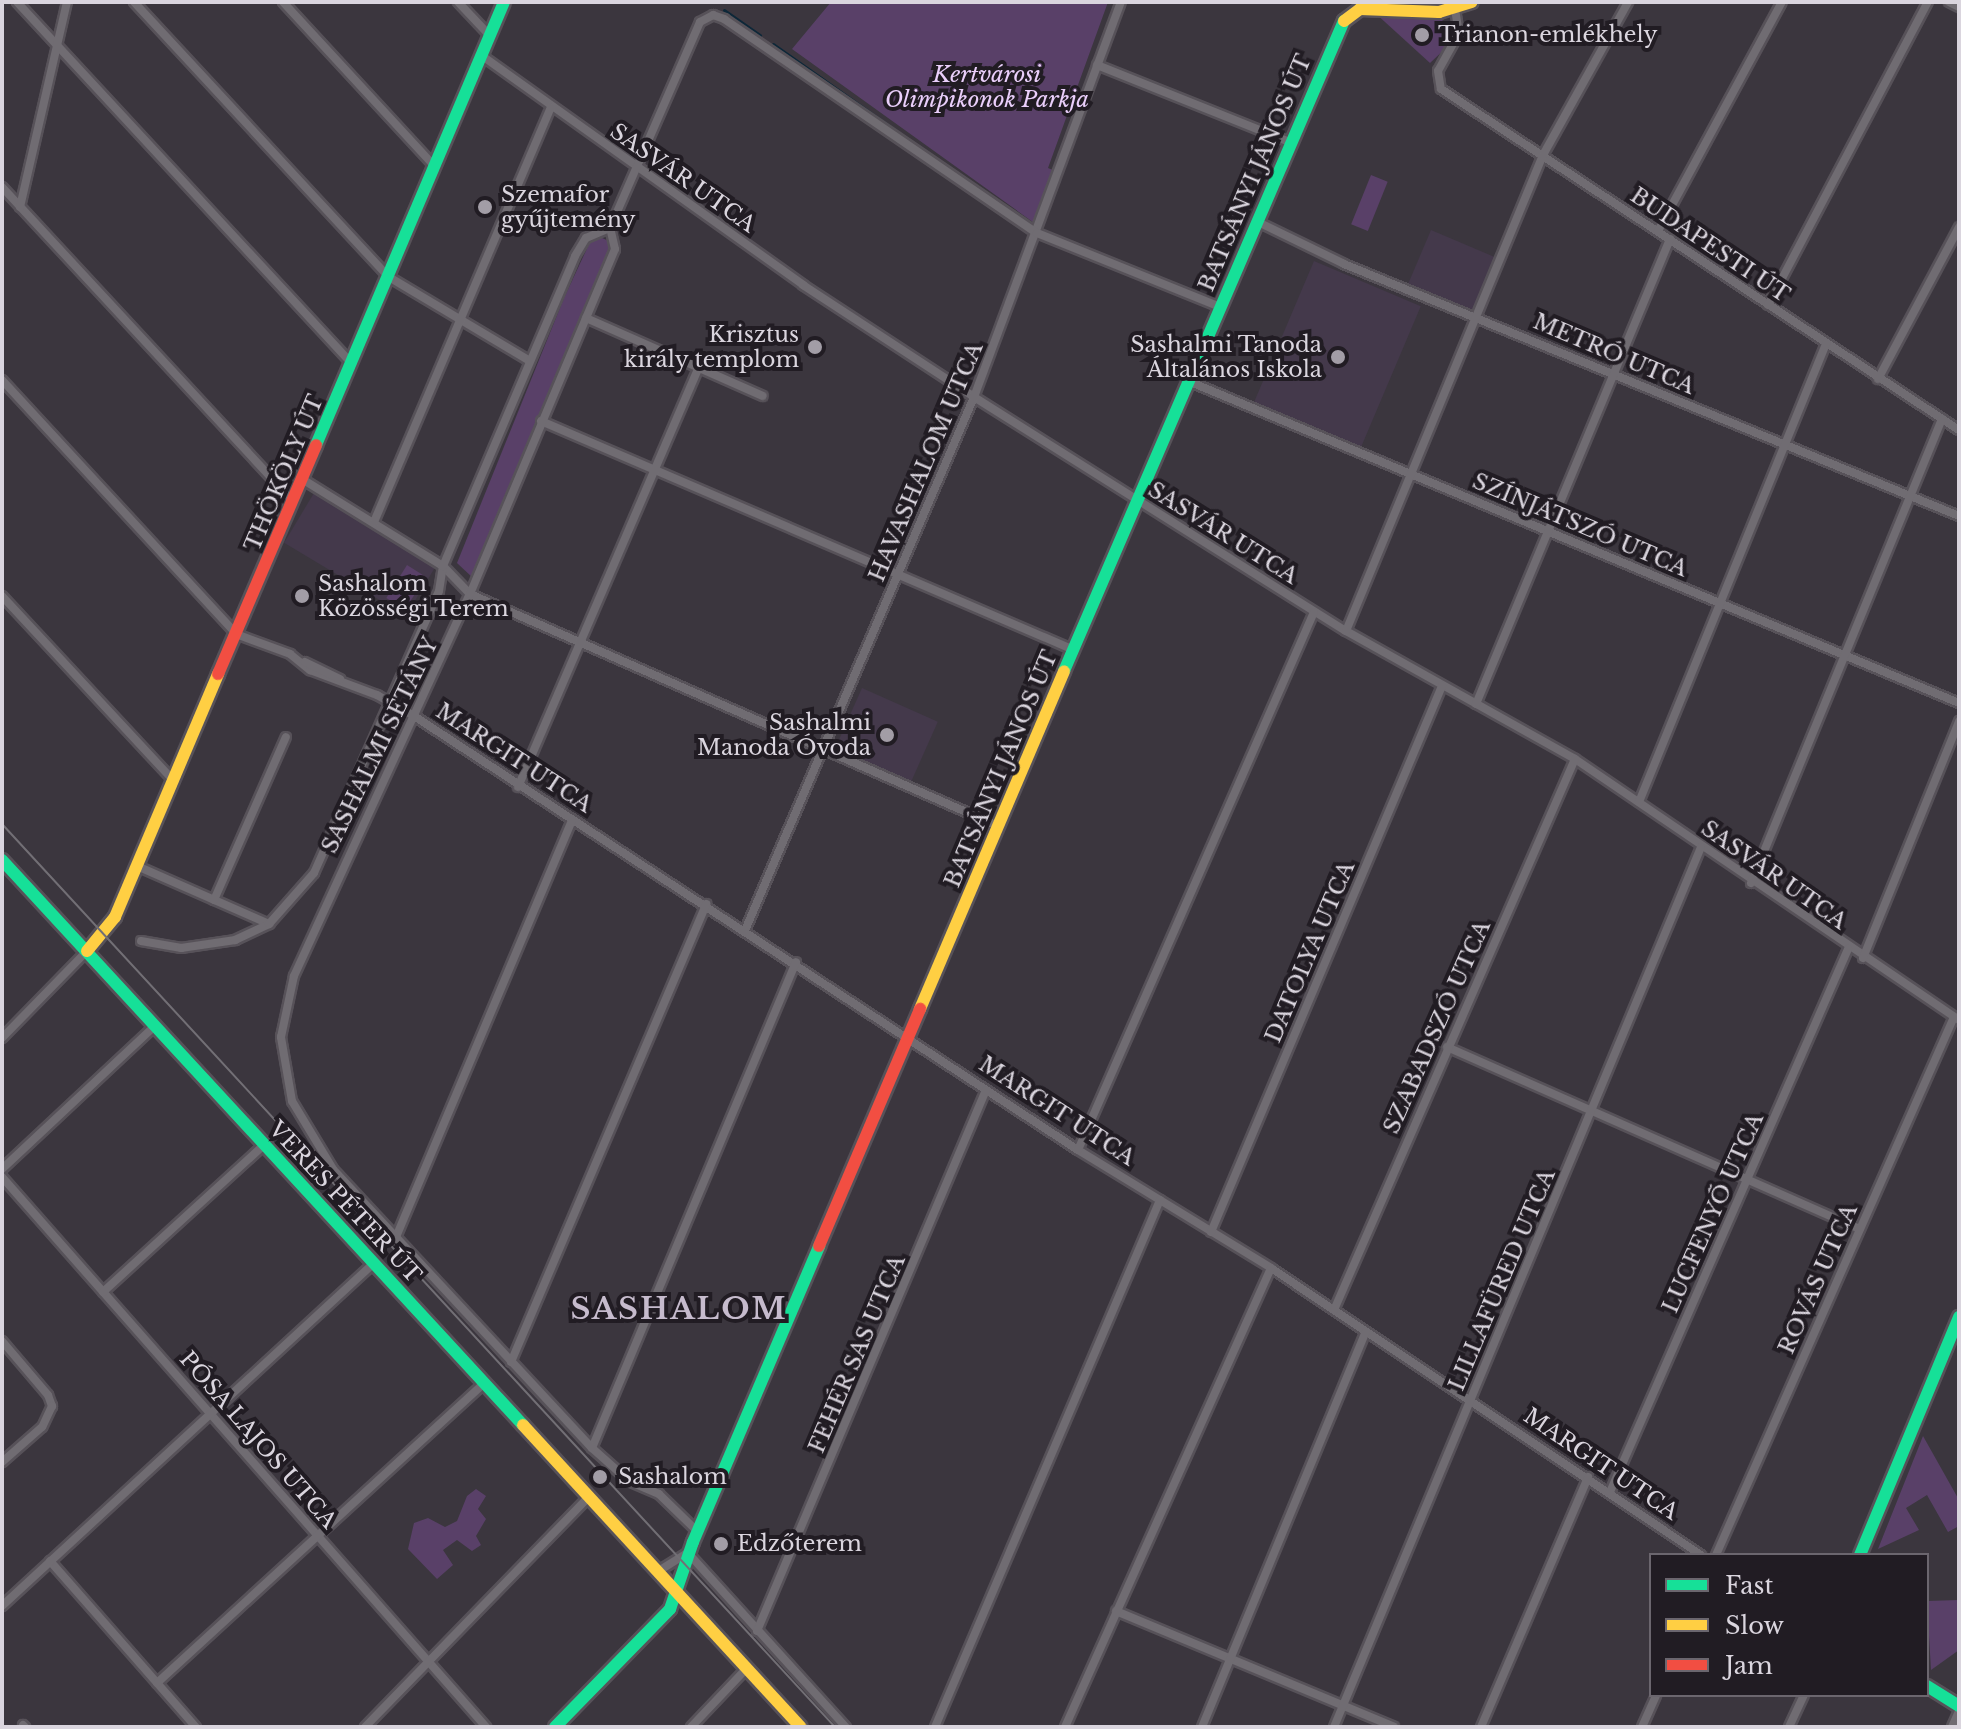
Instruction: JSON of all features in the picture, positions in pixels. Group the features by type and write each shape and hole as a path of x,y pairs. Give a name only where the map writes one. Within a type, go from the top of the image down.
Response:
{"street":[{"path":"17,2 352,364"},
{"path":"20,207 67,2"},
{"path":"134,2 389,277 528,360"},
{"path":"283,2 435,167"},
{"path":"458,2 490,36"},
{"name":"THÖKÖLY ÚT","path":"87,951 107,931 137,866 504,2"},
{"name":"HAVASHALOM UTCA","path":"746,928 974,397 1121,2"},
{"path":"1355,7 1455,9 1471,2"},
{"path":"1346,631 1543,155 1628,2"},
{"path":"1658,231 1782,2"},
{"path":"1768,305 1928,2"},
{"path":"1949,2 1959,7"},
{"name":"BATSÁNYI JÁNOS ÚT","path":"678,1594 697,1531 1340,24 1355,7"},
{"name":"BUDAPESTI ÚT","path":"1455,9 1459,33 1438,71 1441,89 1959,430"},
{"name":"SASHALMI SÉTÁNY","path":"318,1148 286,1083 283,1024 294,976 348,853 470,594 615,249 610,228 700,22 718,15 1037,233"},
{"name":"SASVÁR UTCA","path":"481,55 636,167 974,397 1314,612 1575,759 1848,949 1956,1018"},
{"path":"1097,65 1290,142"},
{"path":"374,522 551,107"},
{"path":"2,187 293,501"},
{"name":"METRÓ UTCA","path":"1256,221 1344,264 1478,316 1959,516"},
{"path":"1878,379 1959,227"},
{"name":"SASHALMI SÉTÁNY","path":"269,924 294,902 329,844 439,591 443,566 528,360 586,238 610,228"},
{"path":"1037,233 1220,307"},
{"path":"1476,704 1670,239"},
{"path":"586,318 763,396"},
{"path":"1639,802 1826,343"},
{"path":"518,787 699,367"},
{"path":"2,380 236,634"},
{"name":"SZÍNJÁTSZÓ UTCA","path":"1188,381 1959,703"},
{"path":"1751,883 1942,419"},
{"path":"541,421 1074,650"},
{"path":"302,479 443,566 470,594 998,826"},
{"path":"2,596 173,780"},
{"path":"1078,1150 1314,612"},
{"name":"MARGIT UTCA","path":"236,634 340,679 414,716 518,787 746,928 907,1039 1078,1150 1271,1268 1698,1553"},
{"name":"DATOLYA UTCA","path":"1211,1232 1442,686"},
{"path":"1863,958 1959,721"},
{"path":"214,900 286,737"},
{"name":"SZABADSZÓ UTCA","path":"1334,1310 1575,759"},
{"path":"396,1237 572,821"},
{"path":"329,844 348,853"},
{"name":"LILLAFÜRED UTCA","path":"1334,1727 1701,847"},
{"name":"VERES PÉTER ÚT","path":"2,860 801,1727"},
{"path":"137,866 269,924"},
{"path":"511,1362 706,904"},
{"path":"141,941 181,948 212,946 269,924"},
{"name":"LUCFENYŐ UTCA","path":"1610,1492 1848,949"},
{"path":"2,1038 87,951"},
{"path":"592,1448 796,962"},
{"name":"ROVÁS UTCA","path":"1717,1553 1956,1018"},
{"path":"2,1021 10,1030"},
{"path":"2,1169 155,1026"},
{"path":"1447,1047 1860,1229"},
{"name":"FEHÉR SAS UTCA","path":"757,1631 986,1090"},
{"path":"103,1292 265,1144"},
{"name":"VERES PÉTER ÚT","path":"318,1148 396,1237 592,1448 629,1481 659,1494 697,1531"},
{"name":"PÓSA LAJOS UTCA","path":"2,1177 486,1727"},
{"path":"935,1727 1160,1200"},
{"path":"2,1606 374,1263"},
{"path":"1065,1727 1271,1268"},
{"path":"1861,1553 1959,1317"},
{"path":"1202,1727 1366,1332"},
{"path":"2,1341 48,1395 52,1406 42,1427 2,1462"},
{"path":"157,1683 484,1383"},
{"path":"1481,1727 1588,1477"},
{"path":"365,1727 589,1497"},
{"path":"657,1572 688,1553 846,1727"},
{"path":"50,1561 196,1727"},
{"path":"555,1727 670,1609 678,1594"},
{"path":"1116,1611 1394,1727"},
{"path":"691,1727 747,1668"},
{"path":"1929,1687 1959,1709 1952,1727"},
{"path":"1642,1727 1655,1697"},
{"path":"1789,1727 1803,1697"}],"shaded area":[{"path":"1431,230 1501,260 1478,314 1408,284"},
{"name":"Sashalmi Tanoda Általános Iskola","path":"1314,261 1421,306 1360,450 1253,405"},
{"path":"314,493 436,566 406,616 284,543"},
{"name":"Sashalmi Manoda Óvoda","path":"862,688 938,722 911,782 835,748"}],"green space":[{"name":"Kertvárosi Olimpikonok Parkja","path":"831,2 1108,2 1048,168 1055,171 1037,225 792,49"},
{"path":"1374,12 1441,19 1450,28 1447,47 1430,63"},
{"path":"1371,175 1388,182 1368,231 1351,224"},
{"path":"600,237 609,241 611,250 473,578 457,563 564,298 590,242"},
{"path":"407,565 426,577 405,610 386,598"},
{"path":"1923,1436 1959,1500 1959,1526 1948,1532 1927,1495 1906,1508 1919,1530 1878,1549"},
{"path":"476,1489 486,1496 478,1509 486,1519 476,1536 481,1545 472,1551 457,1540 443,1550 453,1565 437,1579 408,1549 414,1523 428,1518 445,1527 457,1521 467,1496"},
{"path":"1959,1600 1959,1650 1931,1670 1929,1636 1929,1601"}],"waterway":[{"path":"724,10 760,35"},
{"path":"773,44 909,140"}],"tram line":[{"path":"2,824 835,1727"}],"traffic: fast":[{"path":"316,445 504,2"},
{"path":"1064,671 1344,21"},
{"path":"2,860 523,1425"},
{"path":"555,1727 670,1609 693,1542 819,1246"},
{"path":"1861,1553 1959,1317"},
{"path":"1929,1687 1959,1706"}],"traffic: slow":[{"path":"1344,21 1360,9 1439,12 1471,2"},
{"path":"920,1009 1064,671"},
{"path":"87,951 115,917 218,674"},
{"path":"523,1425 801,1727"}],"traffic: jam":[{"path":"218,674 316,445"},
{"path":"819,1246 920,1009"}],"place":[{"name":"Trianon-emlékhely","path":"1422,35"},
{"name":"Szemafor gyűjtemény","path":"485,207"},
{"name":"Krisztus király templom","path":"815,347"},
{"name":"Sashalmi Tanoda Általános Iskola","path":"1338,357"},
{"name":"Sashalom Közösségi Terem","path":"302,596"},
{"name":"Sashalmi Manoda Óvoda","path":"887,735"},
{"name":"Sashalom","path":"600,1477"},
{"name":"Edzőterem","path":"721,1544"}],"district":[{"name":"SASHALOM","path":"679,1309"}]}
